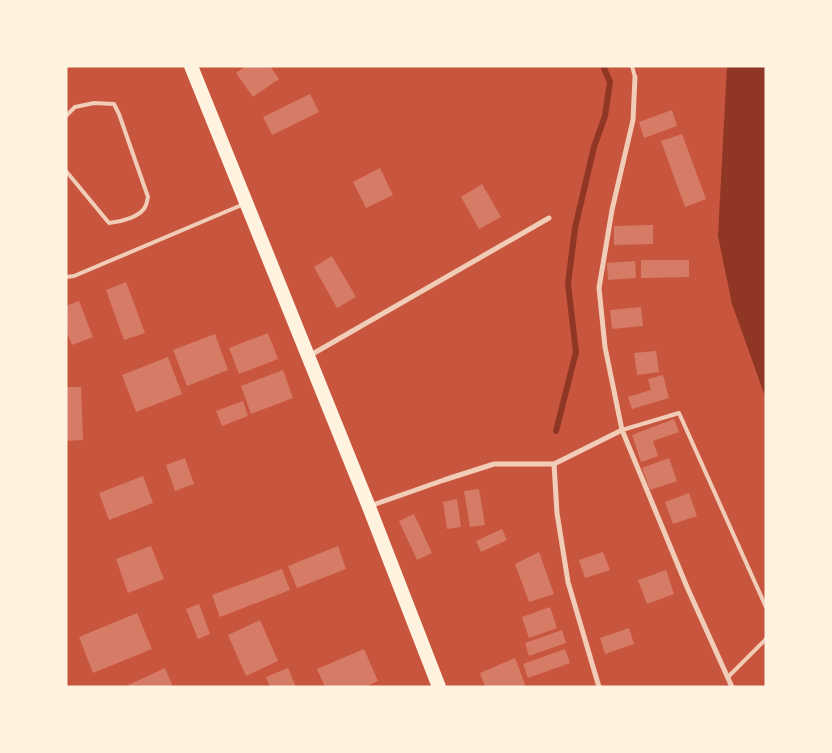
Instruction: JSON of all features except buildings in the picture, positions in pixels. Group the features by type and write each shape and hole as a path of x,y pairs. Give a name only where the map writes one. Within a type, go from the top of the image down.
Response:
{"highway":[{"path":"191,66 309,356 439,687"}],"street":[{"path":"635,77 633,120 612,210 599,288 605,347 622,430 687,587 732,687"},
{"path":"309,356 549,218"},
{"path":"369,507 494,464 554,464 622,430"},
{"path":"554,464 557,513 568,582 599,687"}],"lane":[{"path":"632,66 635,77"},
{"path":"66,116 75,107 94,103 114,104 148,197 146,206 142,212 121,222 109,223 66,171"},
{"path":"66,277 74,276 247,203"},
{"path":"622,430 679,413 766,607"},
{"path":"728,677 766,639"}],"shaded area":[{"path":"727,66 766,66 766,399 732,304 718,236"}],"waterway":[{"path":"556,431 576,352 568,284 575,228 594,147 605,116 610,82 603,66"}]}
